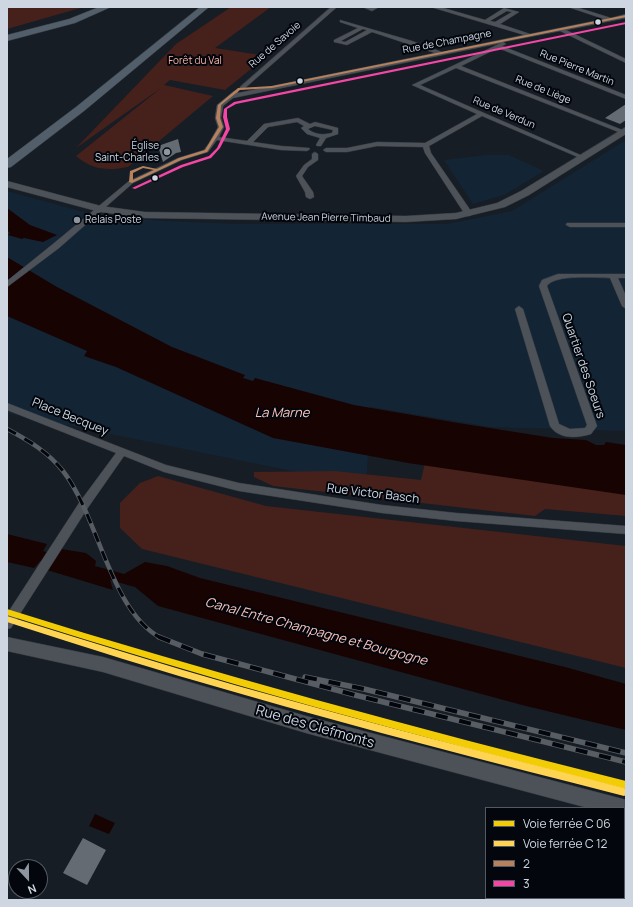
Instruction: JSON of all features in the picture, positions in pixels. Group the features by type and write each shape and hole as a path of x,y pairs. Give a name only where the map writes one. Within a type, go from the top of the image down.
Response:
{"highway":[{"path":"7,37 67,21 102,7"},
{"path":"7,37 72,21 106,7"},
{"path":"105,88 151,45 199,7"},
{"path":"7,165 47,136 205,7"}],"main road":[{"name":"Avenue Jean Pierre Timbaud","path":"7,184 100,209 130,213 179,216 406,219 441,218 469,214 513,200 625,131"}],"street":[{"name":"Rue de Savoie","path":"245,89 334,7"},
{"path":"366,7 372,9 376,7"},
{"path":"434,7 486,21 528,35"},
{"path":"572,7 580,8 610,19"},
{"path":"486,21 506,9 516,12 496,24"},
{"name":"Rue de Champagne","path":"245,89 272,87 560,28 626,16"},
{"path":"342,21 440,53"},
{"path":"362,28 336,41 345,44 371,30"},
{"path":"560,28 626,61"},
{"path":"456,66 499,46 509,39"},
{"name":"Rue Pierre Martin","path":"499,46 626,98"},
{"name":"Rue de Verdun","path":"456,66 415,85 418,88 582,157"},
{"name":"Rue de Liège","path":"456,66 625,131"},
{"path":"7,285 131,182 180,159 206,151 212,144 220,127 218,118 220,105 245,89"},
{"path":"307,149 310,153 315,154 323,153 326,150 347,150 377,144 396,146 426,145 481,114"},
{"path":"249,142 266,125 298,120 309,126"},
{"path":"315,124 336,129 335,134 324,137 305,131 304,128 315,124"},
{"path":"319,145 324,137"},
{"path":"214,138 249,142 281,148 307,149 310,146 319,145 323,146 326,150"},
{"path":"426,145 428,153 469,214"},
{"path":"310,197 309,192 299,176 306,166 315,160 315,154"},
{"path":"570,225 626,225"},
{"name":"Quartier des Soeurs","path":"519,309 554,426 561,431 569,433 588,431 592,426 543,286 545,282 558,276 626,276"},
{"path":"613,276 626,306"},
{"name":"Place Becquey","path":"7,406 122,452"},
{"path":"7,624 59,546 83,506 122,452"},
{"name":"Rue Victor Basch","path":"122,452 164,468 212,481 317,500 456,517 626,530"},
{"name":"Rue des Clefmonts","path":"7,644 84,659 259,712 417,756 620,807"}],"shaded area":[{"path":"626,140 626,431 491,427 371,407 366,486 7,413 7,191 95,215 164,221 239,224 447,224 512,211"},
{"path":"486,155 509,155 544,171 504,195 473,204 444,160"}],"green space":[{"path":"7,7 84,7 7,29"},
{"name":"Forêt du Val","path":"231,7 271,7 215,48 267,56 225,90 170,80 164,85 213,96 128,167 107,169 94,167 76,156 161,88 76,148 176,44"},
{"path":"426,459 626,489 626,516 545,509 535,516 273,486 254,477 254,472 335,471 421,480"},
{"path":"158,476 266,506 626,546 626,668 142,549 120,528 120,503 140,483"}],"water":[{"path":"7,208 30,225 57,235 43,242 8,235 10,233 7,230"},
{"name":"La Marne","path":"7,257 57,287 172,347 245,375 243,378 253,381 255,378 354,405 553,438 586,440 596,445 604,445 606,442 626,445 626,495 408,463 273,438 116,367 84,356 87,351 7,316"},
{"name":"Canal Entre Champagne et Bourgogne","path":"7,534 47,544 43,551 57,555 61,549 86,553 96,561 95,566 124,574 145,562 167,566 200,578 565,667 626,684 626,730 522,705 158,606 135,587 110,580 113,590 47,570 51,564 40,561 34,568 7,562"},
{"path":"95,814 115,823 109,834 89,826"}],"building":[{"path":"626,104 626,120 620,124 605,118"},
{"path":"178,139 181,152 176,153 163,162 158,146"},
{"path":"83,838 106,850 87,885 63,873"}],"railway":[{"path":"7,429 37,447 51,458 63,471 75,490 106,562 129,607 144,625 160,638"},
{"path":"160,638 202,654 355,695 626,762"},
{"path":"305,677 364,689 626,753"}],"transit line":[{"name":"2","path":"157,170 180,159 206,151 221,127 218,118 220,105 239,89 272,87 626,16"},
{"name":"3","path":"134,188 182,166 210,157 218,148 228,129 225,117 226,109 235,103 626,23"},
{"name":"2","path":"143,167 157,170 131,182 131,172 143,167"},
{"path":"7,612 161,660 315,704 470,746 626,785"},
{"path":"7,619 83,644 314,711 624,792"}],"place":[{"name":"Église Saint-Charles","path":"167,152"},
{"name":"Relais Poste","path":"77,220"}]}
